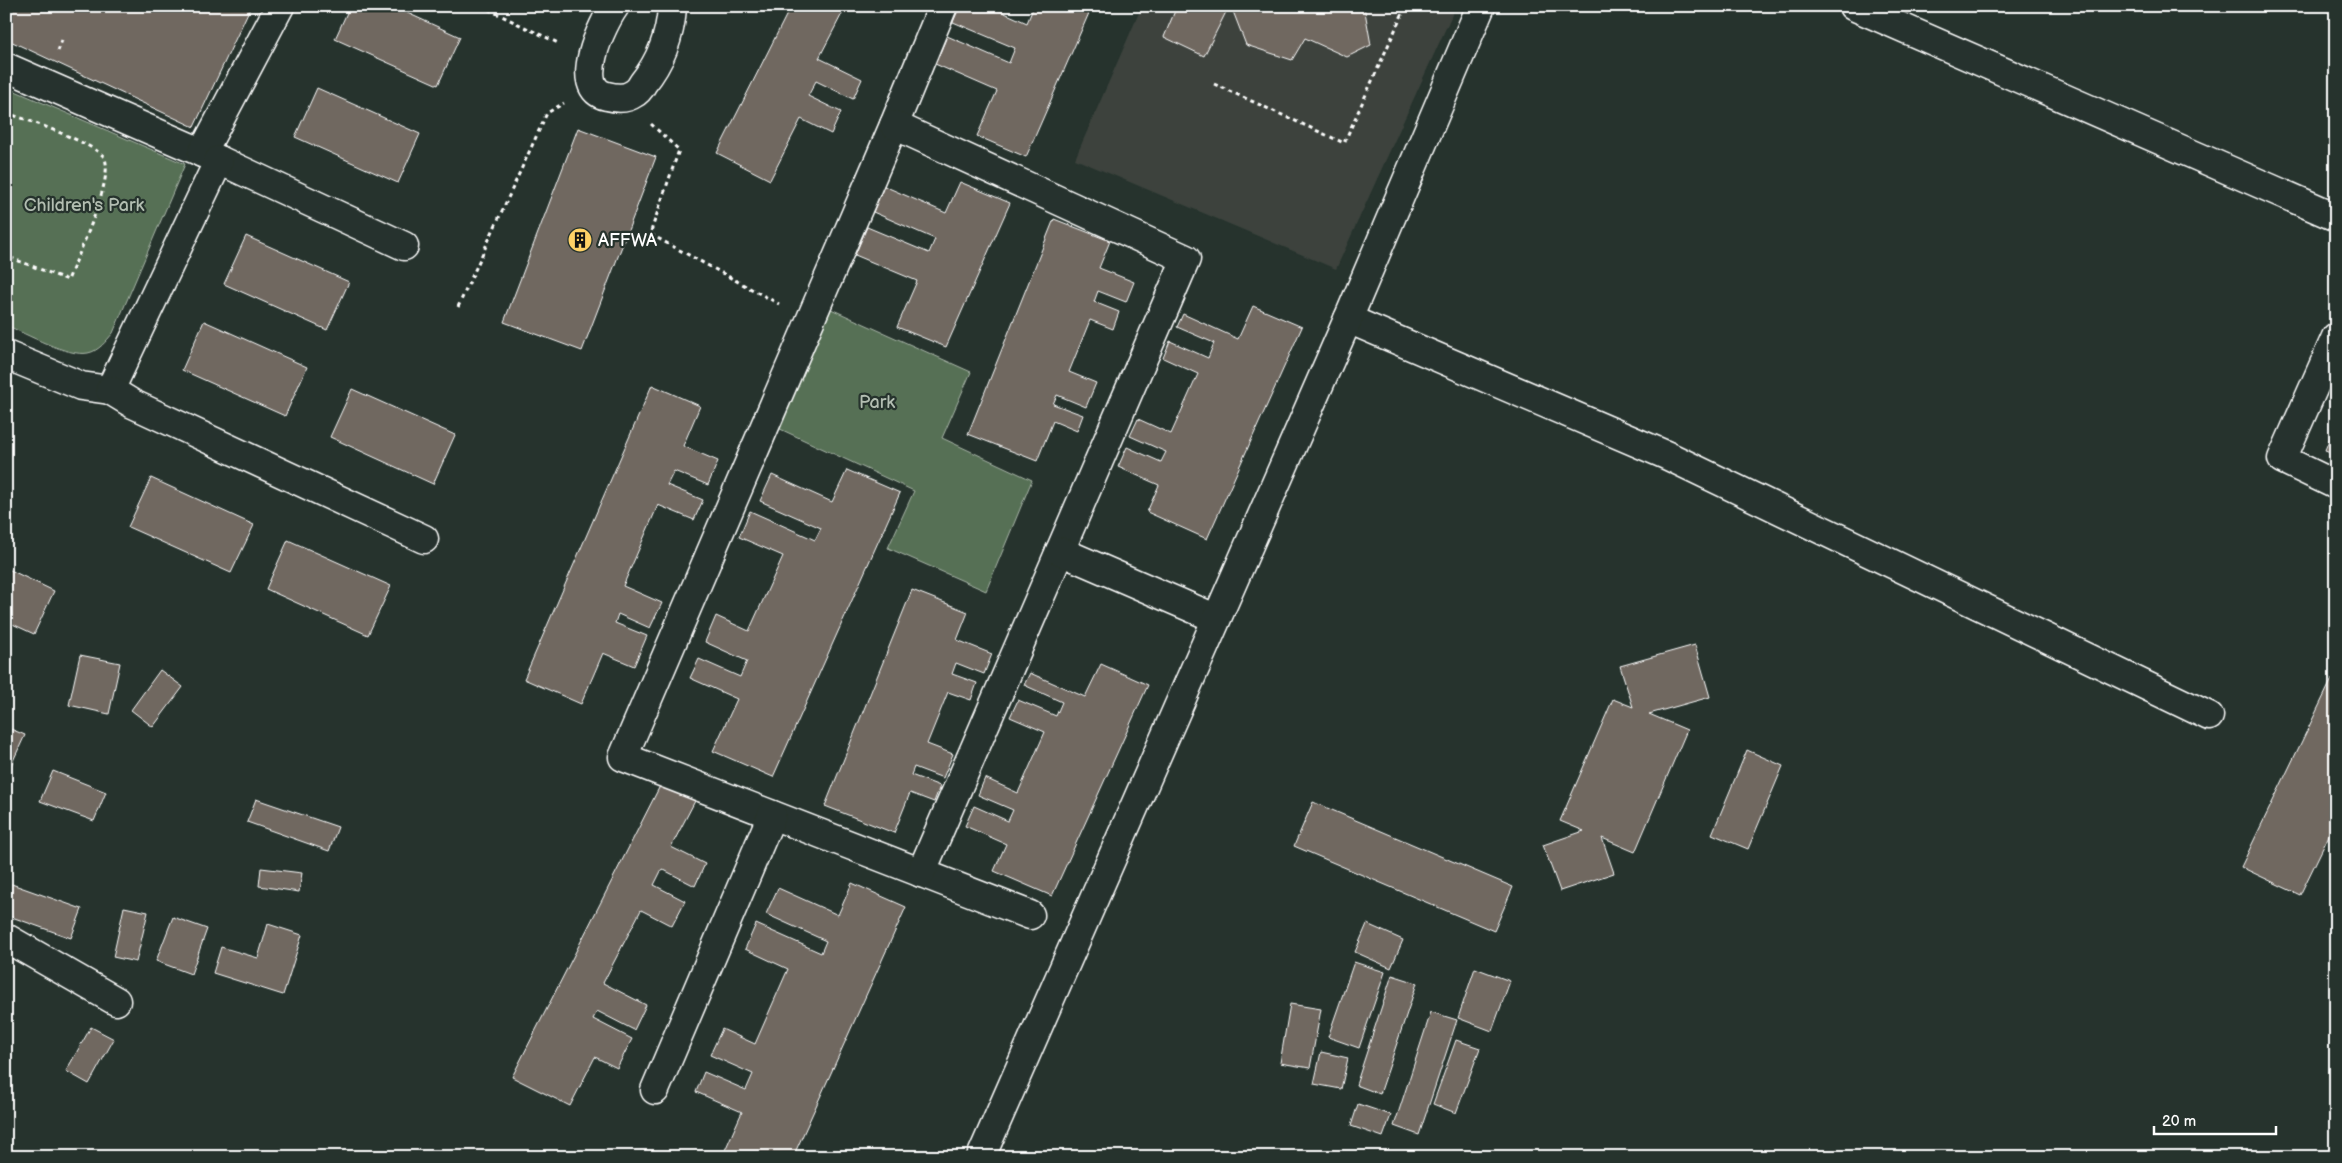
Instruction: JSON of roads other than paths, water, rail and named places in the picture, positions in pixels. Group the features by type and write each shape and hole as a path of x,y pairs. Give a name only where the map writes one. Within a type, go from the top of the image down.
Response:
{"street":[{"path":"110,390 210,156 280,6"},
{"path":"614,6 595,44 592,72 594,90 602,96 623,98 634,94 658,60 670,29 672,8 670,6"},
{"path":"943,6 894,125 623,757 1030,915"},
{"path":"982,1157 1215,618 1348,319 1481,6"},
{"path":"1853,6 2336,217"},
{"path":"6,67 210,156 404,246"},
{"path":"894,125 1186,259 921,873"},
{"path":"1348,319 1666,455 2209,716"},
{"path":"2336,337 2282,459 2336,485"},
{"path":"6,355 81,386 110,390 133,404 424,539"},
{"path":"1060,551 1215,618"},
{"path":"655,1090 772,815"},
{"path":"6,938 116,1001"}],"place":[{"name":"AFFWA","path":"580,240"}],"park label":[{"name":"Children's Park","path":"84,205"},
{"name":"Park","path":"877,402"}]}
